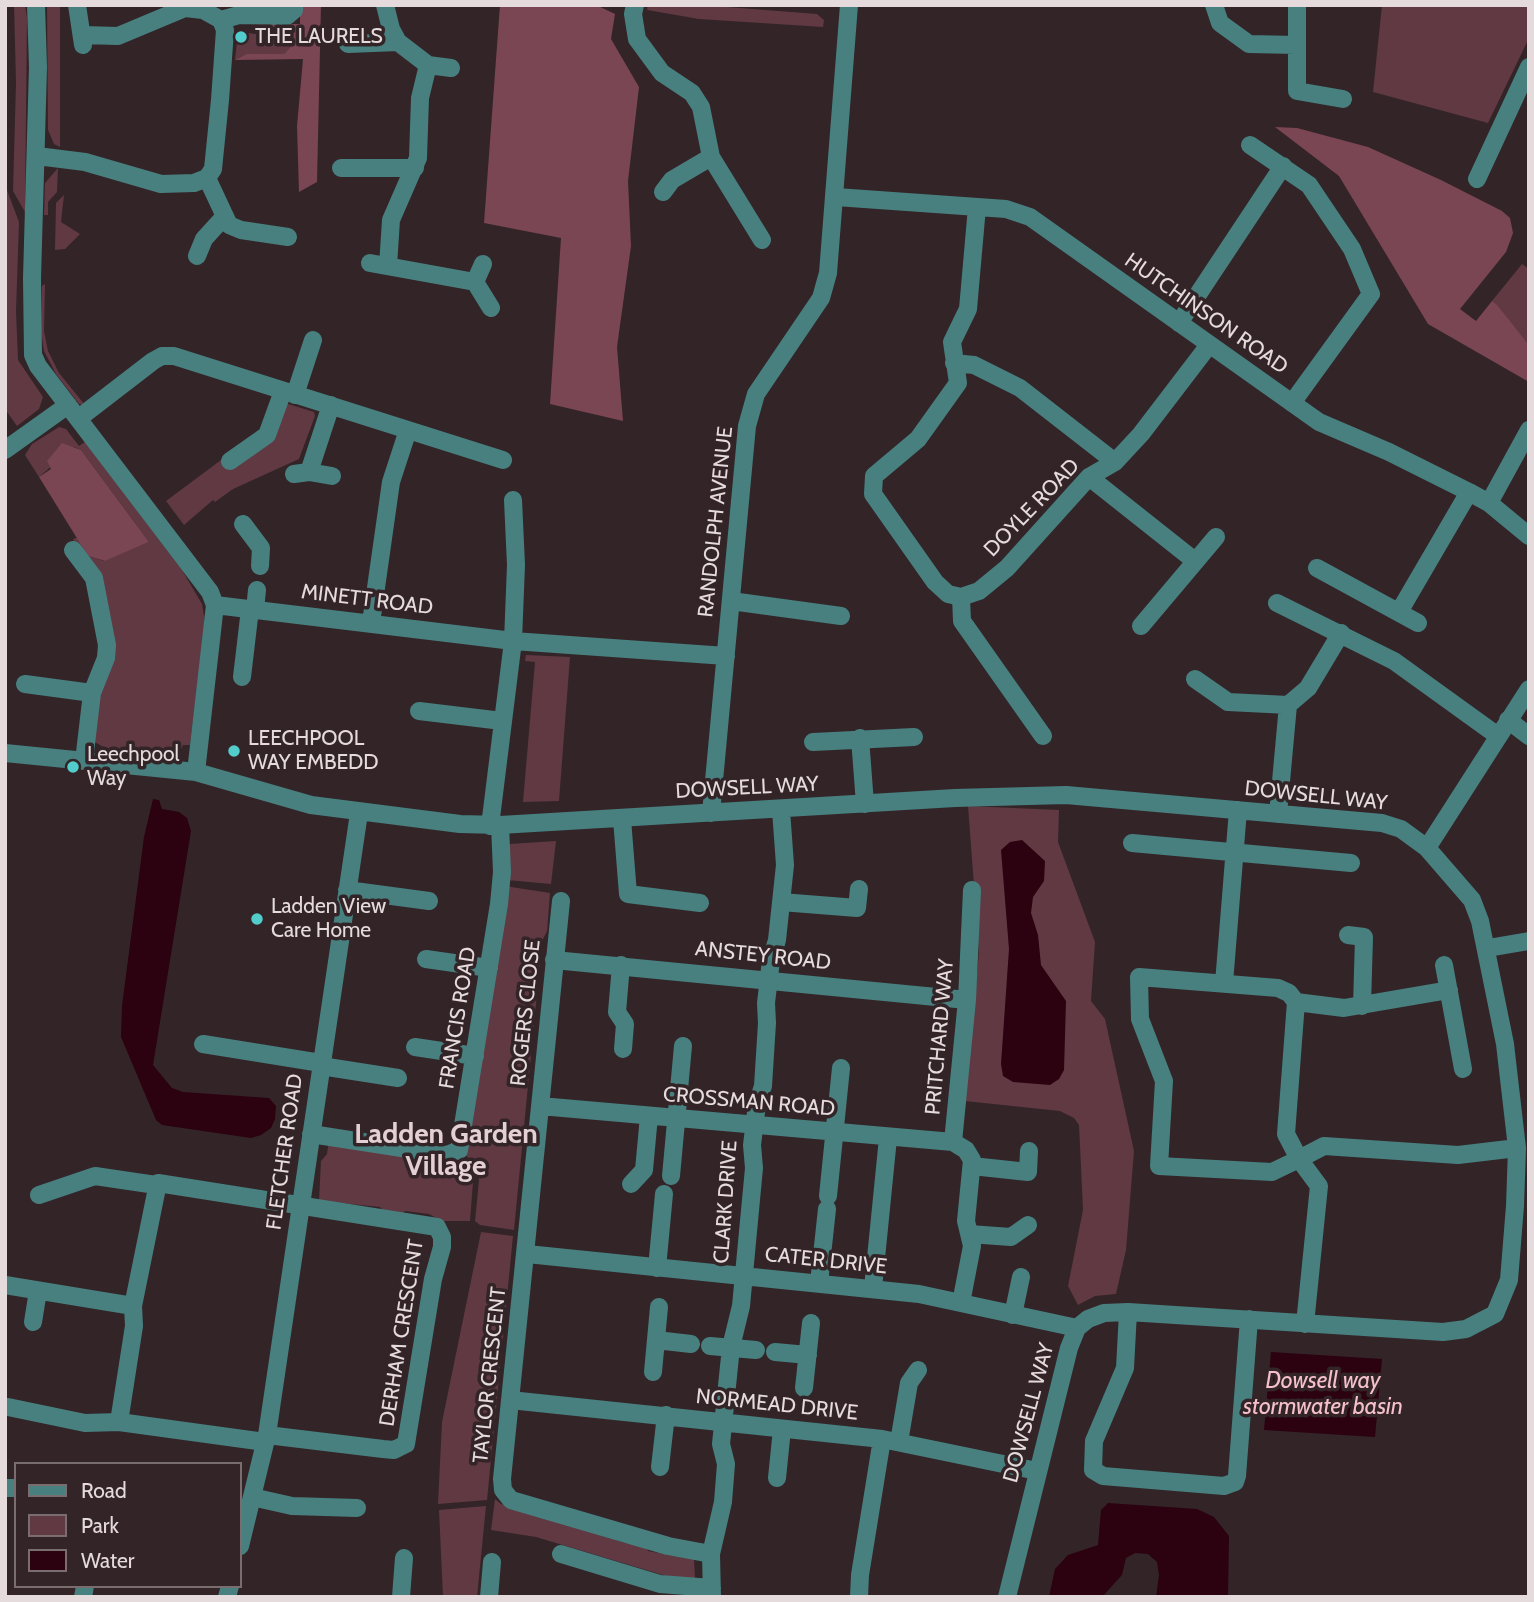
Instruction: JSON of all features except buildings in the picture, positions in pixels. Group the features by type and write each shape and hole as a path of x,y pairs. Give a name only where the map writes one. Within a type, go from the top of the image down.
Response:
{"street":[{"path":"36,5 37,156 31,341 38,366 210,592 215,604 196,772"},
{"path":"37,156 85,163 161,184 194,183 207,178 213,169 225,30 221,20 203,10 185,8 118,36 83,40 77,5"},
{"path":"221,20 239,15 287,16 295,10 294,5"},
{"path":"385,5 391,29 398,42 428,65 451,68"},
{"path":"635,5 633,13 637,39 662,73 692,93 701,107 711,157 762,240"},
{"name":"RANDOLPH AVENUE","path":"711,813 747,426 756,394 821,298 828,273 849,5"},
{"path":"1214,5 1220,23 1249,44 1297,53"},
{"path":"1297,5 1297,91 1343,99"},
{"path":"348,44 398,42"},
{"path":"428,65 420,98 419,148 415,168 397,201 379,265 475,282 491,308"},
{"path":"1477,179 1529,67"},
{"path":"1250,145 1309,184 1353,249 1371,294 1292,403"},
{"path":"663,192 672,180 711,157"},
{"path":"1179,323 1283,166"},
{"path":"341,168 415,168"},
{"path":"207,178 229,225 241,230 288,237"},
{"name":"HUTCHINSON ROAD","path":"836,197 1006,209 1030,217 1292,403 1339,433 1389,452 1489,503 1529,536"},
{"path":"977,207 968,309 952,342 958,383 918,439 874,476 873,494 935,582 948,594 961,597 962,621 1043,736"},
{"path":"197,256 204,239 224,217"},
{"path":"475,282 483,264"},
{"path":"229,461 267,435 313,340"},
{"name":"DOYLE ROAD","path":"961,597 979,591 1007,568 1089,477 1115,462 1142,434 1209,345"},
{"path":"5,450 162,356 174,356 503,460"},
{"path":"954,363 974,365 1020,388 1115,462"},
{"path":"331,405 302,473 332,476"},
{"path":"371,623 391,482 408,429"},
{"path":"1489,503 1529,430"},
{"path":"1089,477 1195,561"},
{"path":"1398,612 1469,492"},
{"path":"419,711 502,721 513,641 516,565 513,500"},
{"path":"243,524 261,548 260,566"},
{"path":"1141,626 1216,537"},
{"path":"73,550 94,578 106,632 106,658 92,693 83,761"},
{"path":"1317,568 1418,623"},
{"path":"242,677 257,590"},
{"path":"731,601 841,616"},
{"path":"1277,603 1394,661 1498,736"},
{"name":"MINETT ROAD","path":"215,604 513,641 726,656"},
{"path":"1195,679 1228,702 1288,705 1308,688 1341,633"},
{"path":"25,684 92,693"},
{"path":"1427,848 1529,689"},
{"path":"1278,814 1288,705"},
{"path":"1508,720 1529,736"},
{"name":"FRANCIS ROAD","path":"311,1134 453,1154 462,1144 502,872 495,825 502,721"},
{"path":"813,742 914,737"},
{"path":"860,738 865,804"},
{"name":"DOWSELL WAY","path":"5,753 196,772 311,805 359,813 495,825 1066,795 1382,823 1401,829 1427,848 1472,900 1488,948 1505,1044 1517,1148 1509,1280 1495,1314 1466,1329 1443,1332 1128,1312 1104,1313 1087,1319 1077,1328 1037,1471 1007,1597"},
{"name":"CLARK DRIVE","path":"712,1592 711,1553 723,1502 726,1464 721,1444 731,1347 741,1306 754,1125 763,1086 769,979 785,865 781,810"},
{"path":"1224,984 1238,810"},
{"name":"FLETCHER ROAD","path":"242,1538 266,1438 359,813"},
{"path":"622,819 628,894 700,902"},
{"path":"1132,843 1351,863"},
{"path":"781,902 857,908 859,889"},
{"path":"347,890 429,901"},
{"name":"PRITCHARD WAY","path":"972,890 967,1000 953,1142 971,1156 972,1166"},
{"name":"ROGERS CLOSE","path":"527,1254 561,901"},
{"path":"1348,935 1364,937 1362,1006"},
{"path":"1488,948 1529,941"},
{"path":"426,959 489,968"},
{"name":"ANSTEY ROAD","path":"554,960 967,1000"},
{"path":"621,965 617,1012 625,1024 623,1049"},
{"path":"1444,965 1463,1069"},
{"path":"1305,1324 1319,1186 1299,1159 1286,1134 1296,1002 1289,993 1278,988 1139,977 1140,1019 1164,1080 1160,1166 1272,1172 1299,1159 1324,1146 1458,1155 1517,1148"},
{"path":"1296,1002 1344,1008 1449,990"},
{"path":"203,1044 398,1078"},
{"path":"671,1175 683,1046"},
{"path":"415,1047 475,1056"},
{"path":"819,1283 841,1068"},
{"name":"CROSSMAN ROAD","path":"540,1106 953,1142"},
{"path":"631,1184 644,1170 649,1116"},
{"path":"873,1288 888,1138"},
{"path":"961,1303 972,1246 966,1221 972,1166 1028,1172 1029,1151"},
{"path":"39,1195 95,1176 300,1204"},
{"path":"119,1422 134,1326 133,1306 156,1185"},
{"path":"657,1268 664,1194"},
{"name":"DERHAM CRESCENT","path":"266,1438 394,1450 406,1444 433,1279 442,1247 439,1229 431,1223 300,1204"},
{"path":"969,1234 1011,1237 1028,1225"},
{"name":"CATER DRIVE","path":"527,1254 873,1288 961,1303 1077,1328"},
{"name":"TAYLOR CRESCENT","path":"527,1254 510,1400 503,1490 511,1500 668,1546 711,1553"},
{"path":"1013,1315 1021,1278"},
{"path":"5,1285 133,1306"},
{"path":"33,1322 38,1291"},
{"path":"653,1373 659,1307"},
{"path":"1128,1312 1125,1368 1094,1441 1093,1470 1103,1476 1224,1486 1235,1482 1237,1476 1249,1319"},
{"path":"804,1388 811,1323"},
{"path":"656,1340 691,1344"},
{"path":"710,1346 756,1350"},
{"path":"775,1352 808,1355"},
{"path":"859,1597 860,1575 890,1441 909,1383 918,1370"},
{"name":"NORMEAD DRIVE","path":"510,1400 890,1441 1037,1471"},
{"path":"8,1407 49,1418 104,1425 119,1422 266,1438"},
{"path":"660,1467 666,1415"},
{"path":"777,1478 782,1429"},
{"path":"252,1497 292,1506 357,1508"},
{"path":"561,1554 660,1584 712,1592"},
{"path":"401,1597 404,1558"},
{"path":"489,1597 492,1562"}],"green space":[{"path":"14,5 25,5 27,18 25,212 13,191 16,83"},
{"path":"47,5 60,5 60,147 54,144 48,130"},
{"path":"648,5 701,5 817,14 824,20 823,27 699,19 647,10"},
{"path":"1382,5 1529,5 1529,38 1488,123 1373,92"},
{"path":"246,33 291,37 295,42 284,54 246,54 235,60 237,42 245,43"},
{"path":"58,168 57,192 48,202 48,215 44,215 45,183"},
{"path":"5,185 19,222 16,311 18,360 43,397 39,409 17,426 5,409"},
{"path":"64,195 61,222 80,234 65,249 55,250 56,203"},
{"path":"1522,264 1529,269 1529,345 1492,301"},
{"path":"45,284 44,331 48,351 59,373 85,405 79,404 56,374 44,351 41,331 42,286"},
{"path":"285,403 314,412 315,416 299,459 233,489 215,502 213,500 184,525 166,501 221,460 227,467"},
{"path":"59,427 66,429 79,446 85,442 182,570 202,604 205,622 190,745 183,745 179,754 105,748 93,741 100,683 108,665 79,551 73,539 79,537 88,556 104,561 149,542 81,450 74,447 39,477 25,455 32,444"},
{"path":"526,655 570,657 559,801 523,802 535,662 525,661"},
{"path":"968,806 1059,810 1058,842 1095,942 1091,1001 1105,1019 1134,1151 1126,1250 1116,1294 1095,1296 1078,1305 1068,1286 1083,1210 1079,1125 1074,1118 1060,1111 965,1101 979,952"},
{"path":"556,841 551,884 507,880 509,844"},
{"path":"505,886 550,893 547,931 542,941 514,1230 480,1225 475,1221 479,1180 474,1164 463,1152"},
{"path":"329,1139 459,1156 473,1182 470,1221 442,1221 429,1214 405,1211 401,1215 385,1213 380,1207 319,1201 321,1161 327,1154"},
{"path":"481,1232 513,1236 487,1500 438,1504 442,1422"},
{"path":"495,1499 501,1504 625,1543 630,1540 645,1544 648,1551 694,1559 695,1578 673,1578 536,1537 491,1530"},
{"path":"486,1506 477,1597 443,1597 439,1510"}],"shaded area":[{"path":"300,5 321,5 317,182 299,192 297,126 303,59 235,60 246,54 284,54 295,42 284,29 252,24 300,24"},
{"path":"500,5 596,5 615,14 611,39 639,87 628,181 631,246 617,347 623,421 550,404 561,238 484,223"},
{"path":"1275,127 1297,128 1368,147 1441,180 1502,211 1510,218 1513,233 1506,252 1460,309 1476,321 1492,301 1497,305 1529,345 1529,382 1428,324 1339,176"},
{"path":"62,443 81,450 149,542 105,561 88,556 39,477 51,469 47,461"}],"water":[{"path":"153,799 159,800 162,809 179,812 187,818 191,831 153,1065 172,1088 183,1092 269,1098 276,1106 275,1119 271,1128 261,1135 251,1138 162,1125 156,1120 121,1037 122,1006 144,837"},
{"path":"1022,840 1045,861 1044,881 1033,897 1031,913 1038,935 1041,965 1066,1001 1064,1070 1059,1079 1050,1085 1013,1082 1003,1076 1001,1064 1009,949 1001,850 1010,842"},
{"name":"Dowsell way stormwater basin","path":"1271,1352 1382,1359 1375,1437 1264,1430"},
{"path":"1108,1503 1197,1509 1214,1517 1229,1536 1228,1597 1156,1597 1159,1575 1157,1562 1148,1554 1135,1553 1126,1558 1122,1575 1102,1597 1049,1597 1055,1569 1068,1555 1098,1545 1101,1510"}],"place":[{"name":"THE LAURELS","path":"241,37"},
{"name":"LEECHPOOL WAY EMBEDD","path":"234,751"},
{"name":"Leechpool Way","path":"73,767"},
{"name":"Ladden View Care Home","path":"257,919"}],"district":[{"name":"Ladden Garden Village","path":"446,1151"}]}
